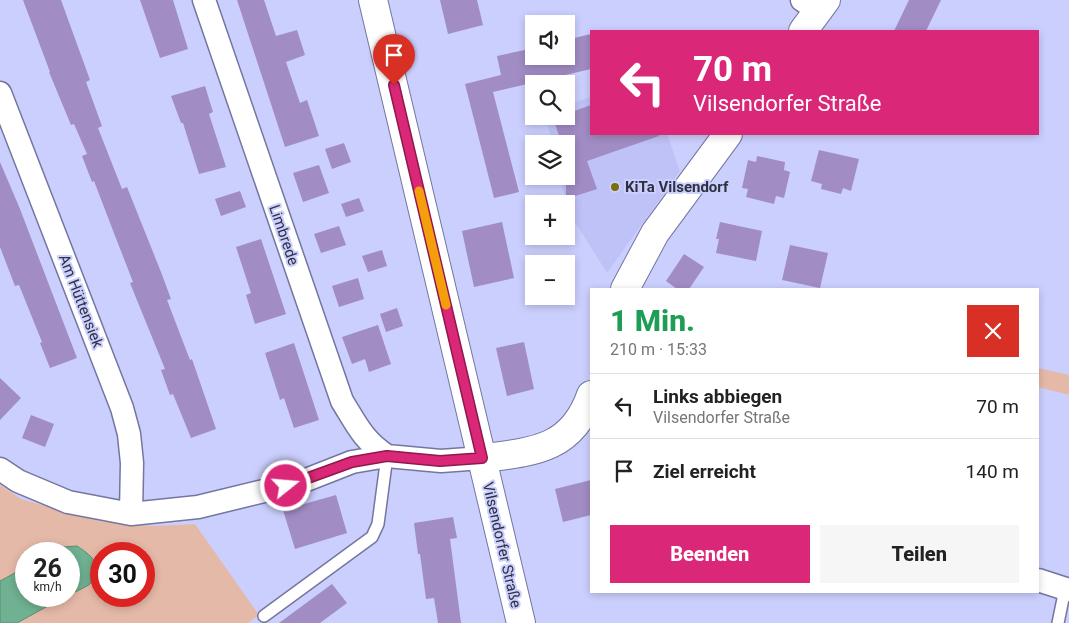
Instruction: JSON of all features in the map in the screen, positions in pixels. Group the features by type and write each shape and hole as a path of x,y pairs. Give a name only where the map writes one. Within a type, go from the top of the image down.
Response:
{"main road":[{"name":"Vilsendorfer Straße","path":"373,0 520,623"},
{"path":"626,288 655,233 727,135"},
{"path":"482,458 528,452 556,442 576,426 590,399"}],"street":[{"name":"Limbrede","path":"204,0 342,401 364,437 372,446 387,456"},
{"name":"Am Hüttensiek","path":"0,93 122,408 130,434 132,464 131,514"},
{"path":"0,469 18,481 68,502 131,514 198,507 216,503 301,482 352,462 387,456 440,461 482,458"},
{"path":"1039,580 1067,590"}],"lane":[{"path":"264,616 372,537 378,524 387,456"},
{"path":"1058,623 1067,590"}],"shaded area":[{"name":"KiTa Vilsendorf","path":"590,97 590,135 667,135 680,171 607,273 575,222 575,195 564,195 562,185 575,185 575,135 550,135 548,125 575,125 575,102"},
{"path":"1039,368 1069,375 1069,395 1039,387"},
{"path":"0,485 21,499 99,521 152,526 195,524 259,615 248,623 0,623"},
{"path":"80,548 90,556 90,584 80,590"},
{"path":"15,573 15,607 46,607 17,623 0,623 0,581"}],"building":[{"path":"23,0 61,0 90,80 86,82 102,126 98,128 122,189 127,187 161,272 171,299 167,300 190,360 192,359 216,429 191,438 173,394 170,395 161,370 165,369 130,283 133,282 94,181 92,182 82,156 87,154 74,124 71,125 49,72"},
{"path":"140,0 173,0 188,49 160,58"},
{"path":"237,0 264,0 276,36 297,30 305,55 286,62 300,103 307,100 319,136 285,147"},
{"path":"440,0 477,0 483,25 448,34"},
{"path":"909,0 941,0 926,30 894,30"},
{"path":"590,34 590,69 565,75 525,75 525,84 493,92 519,192 494,198 465,84 501,75 497,56 525,50 525,65 575,65 575,38"},
{"path":"205,86 213,112 209,114 226,167 199,174 183,123 181,123 171,96"},
{"path":"590,105 590,135 659,136 587,161 597,189 575,196 566,195 566,185 575,185 575,135 559,135 555,125 575,125 575,111"},
{"path":"344,143 351,162 332,169 325,149"},
{"path":"819,150 859,159 851,191 843,188 841,194 821,189 822,184 811,181"},
{"path":"757,156 785,162 784,170 790,172 784,198 776,196 774,204 746,197 748,189 742,188 748,160 756,162"},
{"path":"0,162 77,358 50,368 40,343 42,342 19,285 15,286 0,247"},
{"path":"319,165 329,193 303,202 293,173"},
{"path":"240,191 246,207 221,216 215,199"},
{"path":"359,198 364,211 346,217 341,204"},
{"path":"502,222 514,278 474,287 462,231"},
{"path":"720,222 762,231 756,261 716,253 719,239 716,239"},
{"path":"339,226 346,245 321,253 314,234"},
{"path":"261,239 286,314 255,324 246,295 251,293 236,247"},
{"path":"790,245 828,253 820,288 782,280"},
{"path":"382,250 387,266 368,272 362,256"},
{"path":"684,254 704,267 690,288 676,288 666,281"},
{"path":"358,278 364,299 339,307 332,286"},
{"path":"397,308 403,326 386,332 380,314"},
{"path":"378,325 391,364 369,372 365,359 352,364 342,337"},
{"path":"524,342 534,389 507,396 496,348"},
{"path":"294,343 319,420 294,428 284,398 280,400 265,353"},
{"path":"0,378 21,398 0,420"},
{"path":"31,415 54,424 45,447 22,438"},
{"path":"590,480 590,515 563,522 555,489"},
{"path":"336,495 347,533 295,549 283,510"},
{"path":"453,517 457,538 450,539 461,623 438,623 434,598 426,599 414,523"},
{"path":"332,584 347,603 320,623 279,623"}],"slow traffic":[{"path":"419,191 446,305"}],"place":[{"name":"KiTa Vilsendorf","path":"615,187"}],"route":[{"path":"286,486 352,462 387,456 440,461 482,458 394,85"}]}
